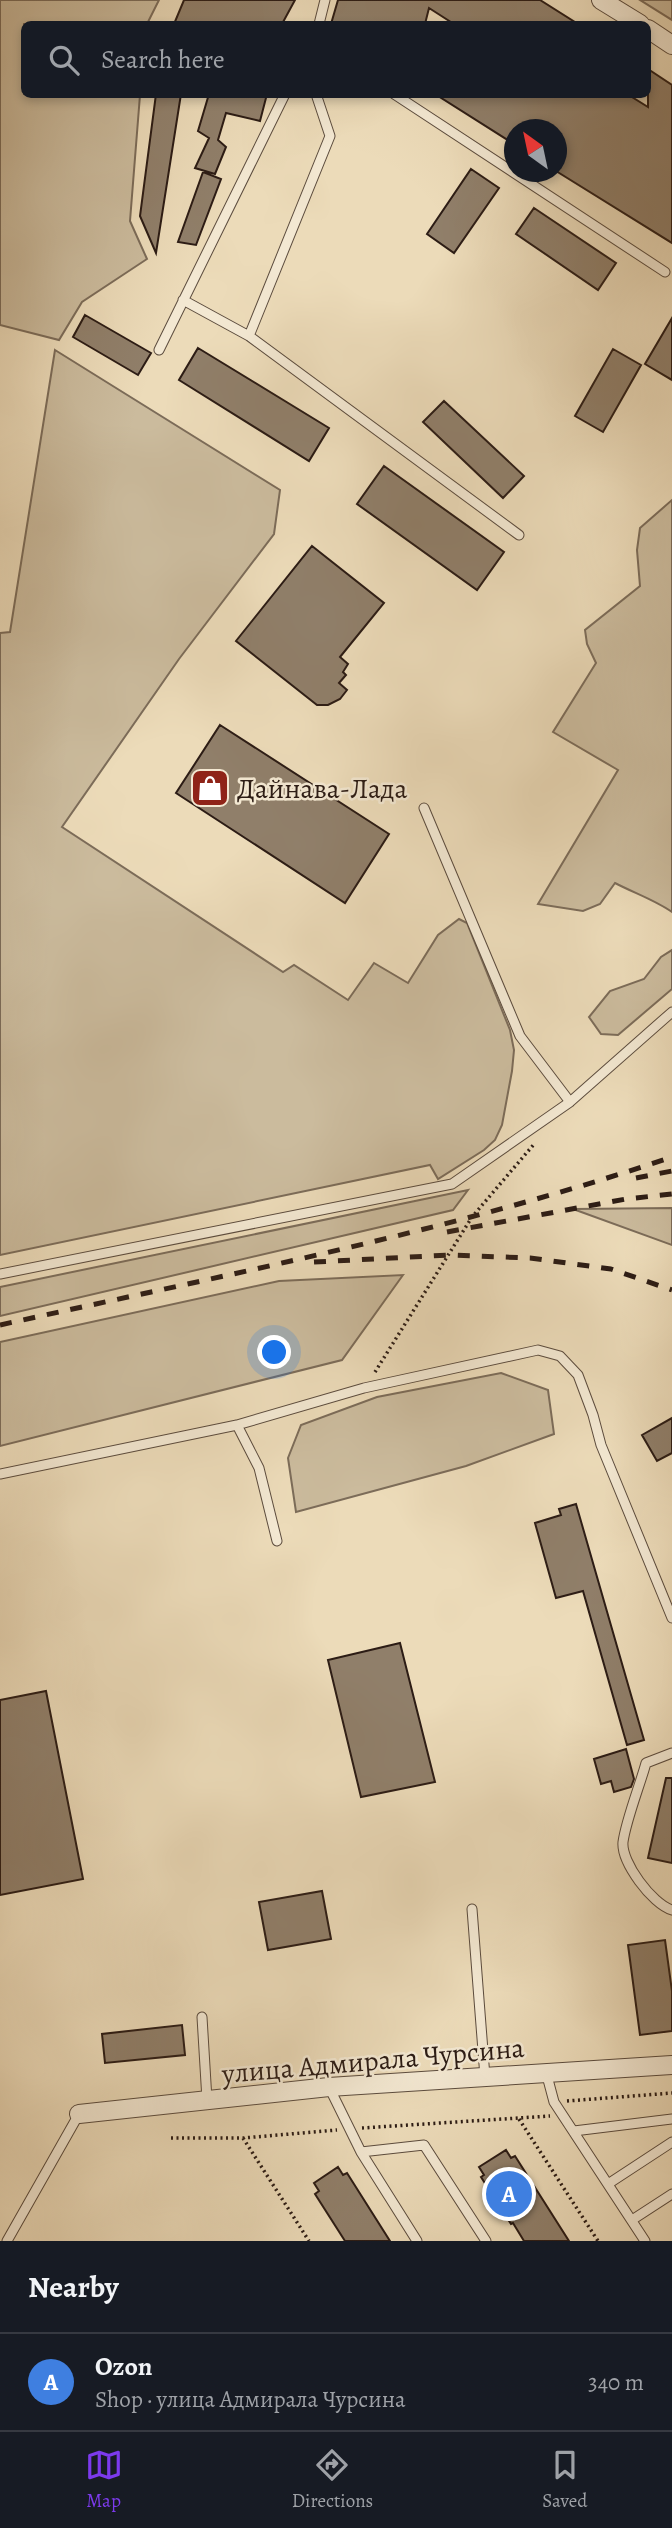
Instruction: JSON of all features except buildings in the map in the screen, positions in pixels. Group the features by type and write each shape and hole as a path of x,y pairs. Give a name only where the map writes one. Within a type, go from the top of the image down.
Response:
{"street":[{"path":"601,0 635,21"},
{"path":"651,31 672,45"},
{"name":"улица Адмирала Чурсина","path":"79,2113 329,2087 672,2064"}],"lane":[{"path":"320,21 325,0"},
{"path":"159,350 283,98"},
{"path":"249,337 331,136 317,98"},
{"path":"400,98 665,272"},
{"path":"184,300 249,337 519,535"},
{"path":"424,808 520,1036 570,1102"},
{"path":"0,1274 452,1184 570,1102 672,1012"},
{"path":"0,1474 237,1425 365,1388 538,1350 560,1356 578,1375 601,1445 672,1618"},
{"path":"237,1425 259,1468 277,1541"},
{"path":"672,1752 646,1763 623,1844 638,1882 664,1907 672,1910"},
{"path":"472,1909 485,2077"},
{"path":"202,2017 207,2100"},
{"path":"547,2072 554,2102 645,2241"},
{"path":"329,2087 360,2152 417,2241"},
{"path":"7,2241 79,2113"},
{"path":"574,2131 672,2119"},
{"path":"608,2184 672,2142"},
{"path":"360,2152 424,2145 486,2241"},
{"path":"632,2220 672,2194"}],"path":[{"path":"365,1388 472,1217 543,1133"},
{"path":"554,2102 672,2093"},
{"path":"564,2115 519,2119 598,2241"},
{"path":"243,2138 309,2241"}],"shaded area":[{"path":"0,0 159,0 148,21 21,21 21,98 140,98 130,221 147,259 82,302 59,340 0,325"},
{"path":"640,0 672,0 672,20"},
{"path":"55,350 280,490 274,534 179,659 62,827 283,972 294,965 348,1000 374,963 408,983 438,935 459,919 467,923 510,1030 514,1050 512,1071 502,1125 495,1140 438,1179 430,1165 0,1255 0,633 10,632"},
{"path":"672,500 672,912 615,883 600,904 583,911 538,904 618,770 553,732 596,663 587,644 585,630 640,586 637,550 640,528"},
{"path":"672,950 672,989 618,1035 601,1034 589,1017 610,991 644,979 661,957"},
{"path":"468,1190 453,1210 0,1316 0,1287"},
{"path":"672,1208 672,1245 573,1209"},
{"path":"403,1275 342,1360 0,1446 0,1342 279,1281"},
{"path":"501,1373 548,1390 554,1434 466,1466 296,1512 288,1458 301,1425 377,1397"}],"railway":[{"path":"0,1325 338,1250 506,1207 672,1157"},
{"path":"636,1178 672,1171"},
{"path":"447,1232 626,1199 672,1194"},
{"path":"314,1262 449,1255 530,1258 611,1269 672,1290"}],"place":[{"name":"Дайнава-Лада","path":"210,788"},
{"name":"Ozon","path":"509,2194"}]}
